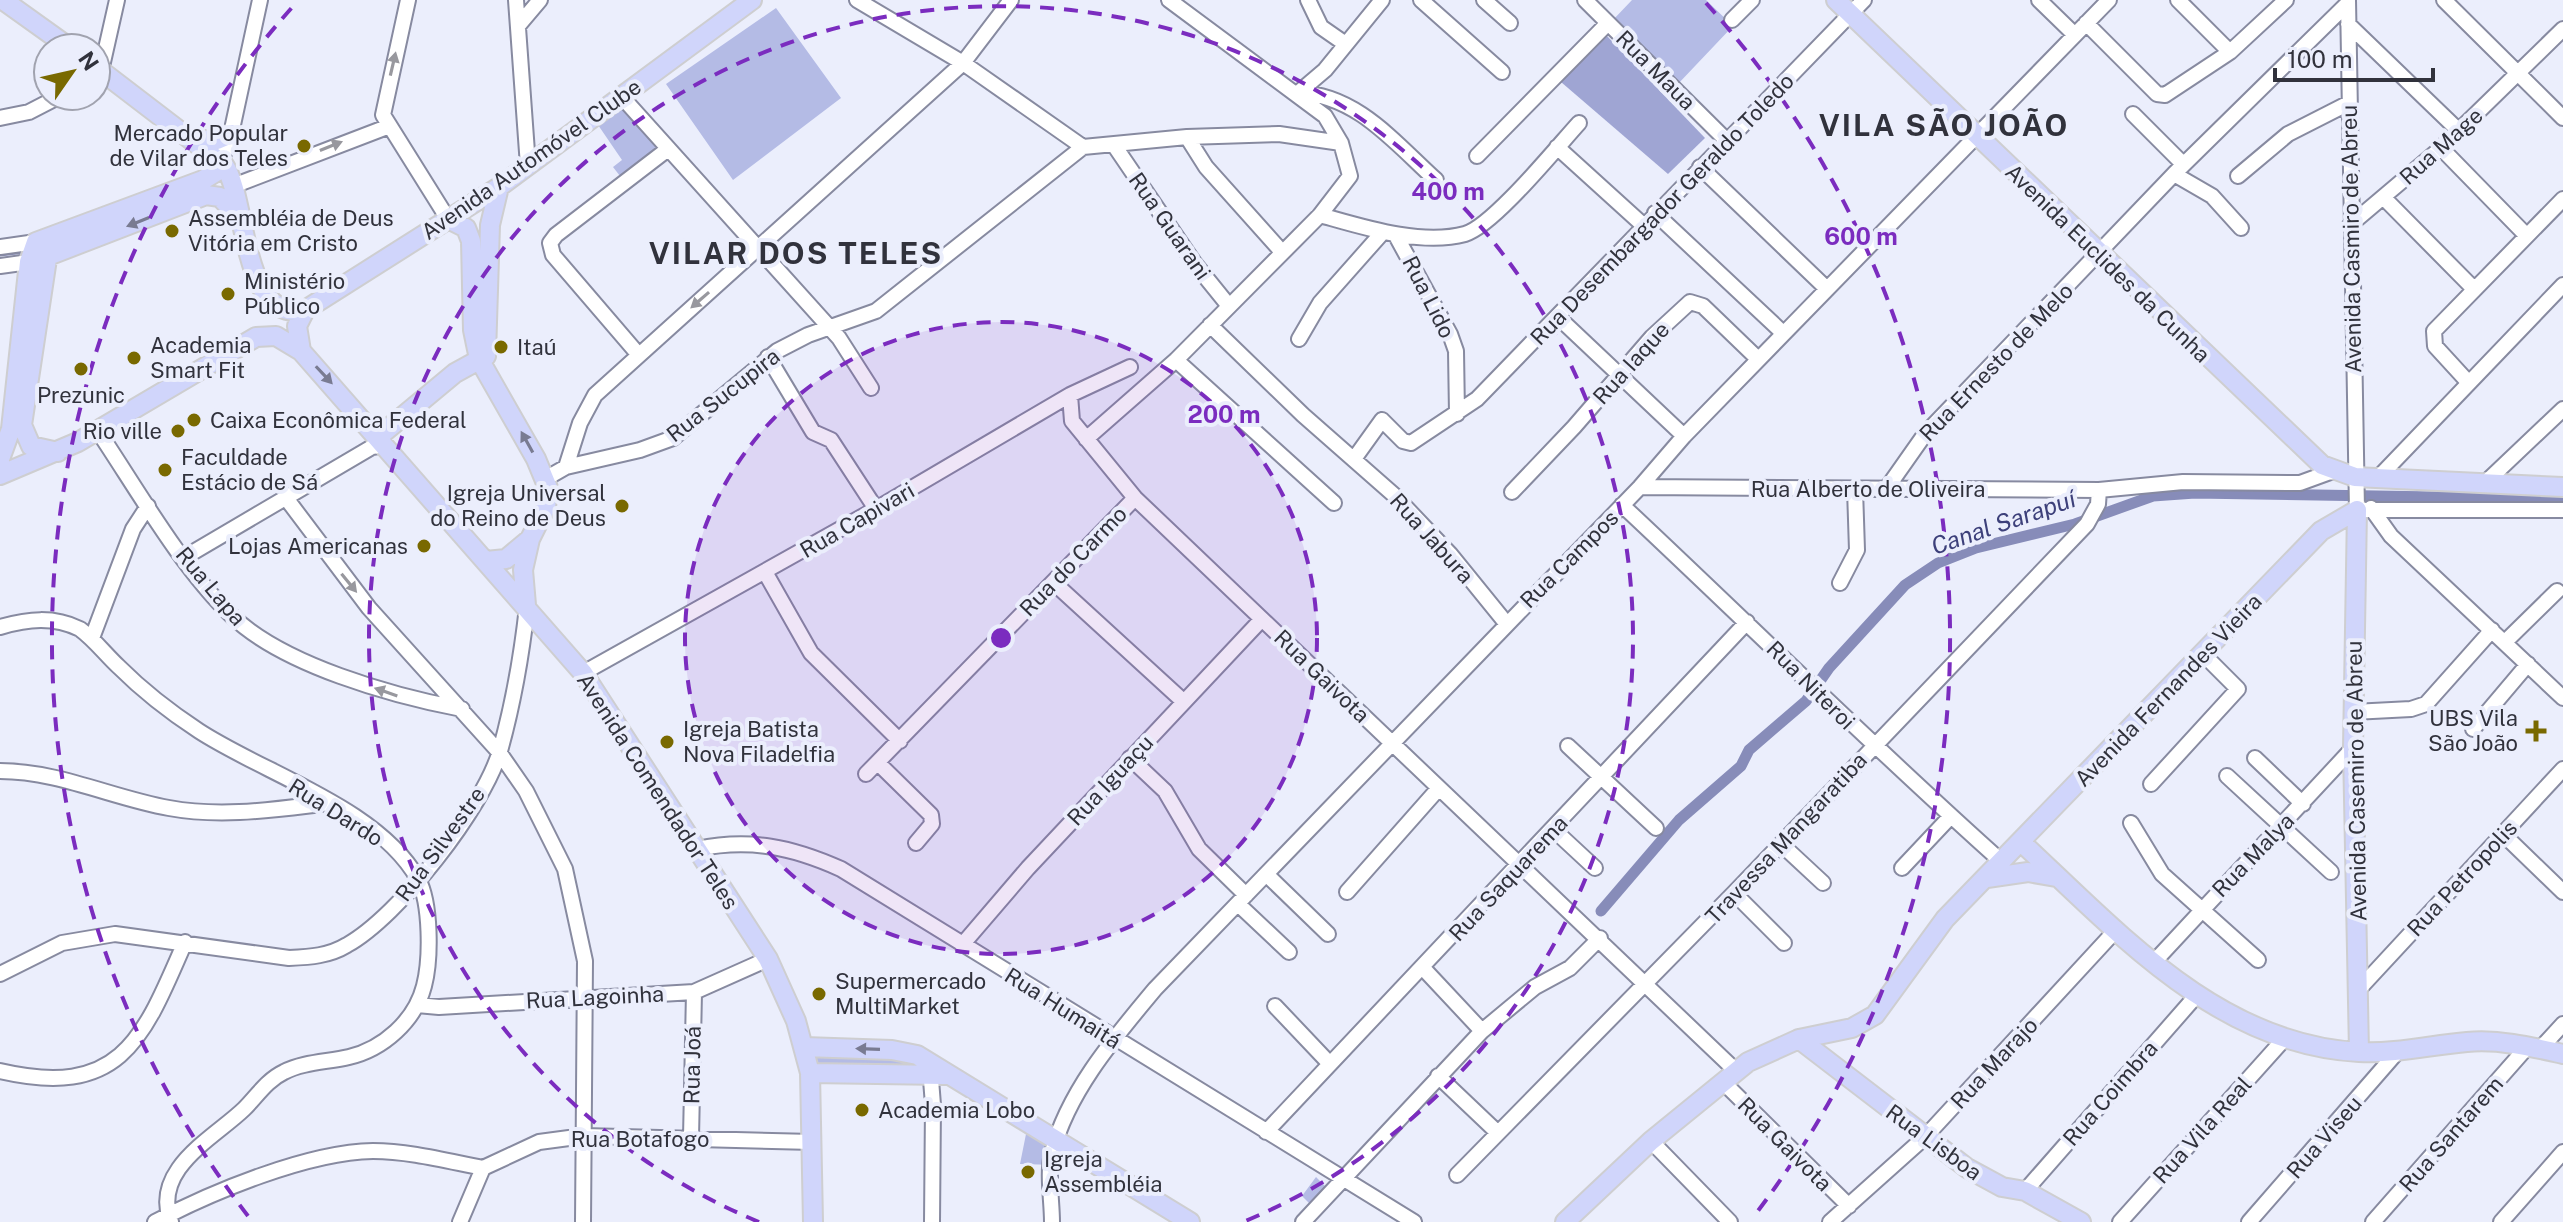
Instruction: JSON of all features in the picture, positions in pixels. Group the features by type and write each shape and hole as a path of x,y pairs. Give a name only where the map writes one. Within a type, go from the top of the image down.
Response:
{"main road":[{"path":"3,0 48,32"},
{"name":"Avenida Automóvel Clube","path":"305,310 499,187 752,0"},
{"name":"Avenida Euclides da Cunha","path":"1836,0 2305,451 2333,471 2359,497 2377,479 2563,487"},
{"path":"0,475 58,452 98,431 256,337 268,315 270,300 237,216 233,186 221,162 112,80"},
{"path":"194,140 217,140 231,134"},
{"path":"0,459 11,429 37,261 43,240 207,178 221,162"},
{"path":"499,187 481,244 473,330 485,364 545,479 546,507 530,539 522,583 527,607"},
{"path":"37,261 209,195 220,197 237,216"},
{"path":"448,219 466,228 481,244"},
{"path":"37,261 22,425 31,446 58,452"},
{"path":"270,300 285,311 305,310 297,326 301,351"},
{"name":"Avenida Comendador Teles","path":"256,337 276,336 301,351 378,443 583,673 768,959 788,999 810,1073 813,1222"},
{"path":"378,443 485,364"},
{"name":"Avenida Fernandes Vieira","path":"1565,1222 1651,1141 1729,1076 1771,1049 1799,1039 1852,1028 1875,1015 1945,919 2321,531 2359,497"},
{"name":"Avenida Casemiro de Abreu","path":"2359,497 2353,712 2359,1052"},
{"path":"486,561 506,559 530,539"},
{"path":"2021,842 2116,930 2196,996 2285,1038 2359,1052 2398,1051 2466,1042 2563,1054"},
{"path":"1986,879 2028,872 2059,877"},
{"name":"Rua Lisboa","path":"1799,1039 1988,1182 2025,1191 2076,1221"},
{"path":"804,1047 892,1050 917,1055 935,1071 1058,1139 1190,1222"},
{"path":"810,1073 935,1071"}],"street":[{"path":"108,32 117,0"},
{"path":"221,162 231,134 260,0"},
{"path":"408,0 383,109 387,127 448,219"},
{"path":"516,0 528,166"},
{"path":"518,26 540,0"},
{"path":"857,0 963,63 1083,147 1187,137 1279,134 1341,143"},
{"path":"566,467 589,404 638,354 759,249 963,63 1011,0"},
{"path":"1086,439 1176,360 1320,215 1350,176 1341,143 1325,116 1169,0"},
{"path":"1308,0 1321,27 1344,43"},
{"path":"1297,93 1316,80 1382,0"},
{"path":"1421,0 1502,72"},
{"path":"1484,0 1510,23"},
{"name":"Rua Maua","path":"1585,0 1726,140"},
{"path":"1732,20 1752,0"},
{"name":"Rua Desembargador Geraldo Toledo","path":"1457,414 1477,399 1559,318 1643,225 1864,0"},
{"path":"2039,0 2075,35"},
{"name":"Rua Campos","path":"1052,1222 1051,1159 1073,1105 1113,1039 1155,989 1640,487 1684,436 1826,288 2109,0"},
{"path":"2178,0 2230,52"},
{"path":"2086,23 2157,94 2172,92 2230,52 2286,0"},
{"path":"2444,0 2563,118"},
{"name":"Avenida Casmiro de Abreu","path":"2348,1 2350,225 2359,497"},
{"name":"Rua Ernesto de Melo","path":"1887,488 1925,434 2178,169 2348,1"},
{"path":"1477,156 1608,23"},
{"path":"2348,24 2459,131"},
{"name":"Rua Mage","path":"2350,225 2441,148 2563,29"},
{"path":"1297,93 1318,94 1349,105 1436,180"},
{"path":"622,97 843,344 871,388"},
{"path":"2238,176 2288,134 2349,103"},
{"path":"0,118 32,110"},
{"path":"2133,114 2178,169 2212,196 2241,228"},
{"path":"1320,215 1389,233 1449,236 1475,229 1579,123"},
{"path":"233,186 387,127"},
{"path":"1187,137 1206,167 1282,252"},
{"name":"Rua Guarani","path":"1114,145 1195,264 1229,306"},
{"name":"Rua Sucupira","path":"545,479 566,467 640,450 673,438 768,357 827,328 876,311 1083,147"},
{"path":"1557,147 1643,225"},
{"path":"2441,148 2525,234"},
{"path":"638,354 553,255 550,243 556,235 668,149"},
{"path":"1700,167 1826,288"},
{"path":"2384,198 2473,288"},
{"path":"2468,382 2435,346 2432,336 2473,288 2563,199"},
{"path":"1655,213 1783,333"},
{"path":"1299,339 1320,303 1389,233"},
{"name":"Rua Lido","path":"1389,233 1450,334 1456,351 1457,414"},
{"path":"0,247 43,240"},
{"path":"0,266 37,261"},
{"path":"2377,479 2563,285"},
{"name":"Rua Iaque","path":"1512,492 1619,374 1690,302 1703,306 1758,359"},
{"path":"1559,318 1684,436"},
{"name":"Rua Jabura","path":"1210,325 1423,525 1506,623"},
{"path":"768,357 813,432 831,440 876,509"},
{"path":"1176,360 1334,503"},
{"name":"Rua Capivari","path":"583,673 876,509 1070,395 1130,367"},
{"name":"Rua Gaivota","path":"1070,395 1072,421 1135,498 1646,983 1849,1206"},
{"path":"2485,483 2563,409"},
{"path":"1354,459 1382,420 1403,441 1411,443 1457,414"},
{"name":"Rua Lapa","path":"98,431 148,506 231,616 264,641 381,691 462,709"},
{"path":"185,557 378,443"},
{"name":"Rua Alberto de Oliveira","path":"1640,487 2099,490 2183,482 2300,483 2333,471"},
{"path":"1840,583 1857,550 1855,489"},
{"name":"Travessa Mangaratiba","path":"1457,1175 1734,893 2087,524 2095,510 2099,490"},
{"path":"2359,497 2563,510"},
{"path":"2359,497 2391,536 2563,698"},
{"path":"286,498 369,608 499,752 526,791 565,869 582,935 585,995 583,1222"},
{"name":"Rua do Carmo","path":"866,774 1135,498"},
{"name":"Rua Niteroi","path":"1622,505 1747,622 1872,746 2002,862"},
{"path":"92,638 133,529 148,506"},
{"path":"765,572 798,635 811,653 900,741"},
{"path":"1053,582 1183,701"},
{"path":"2505,642 2557,591"},
{"name":"Rua Silvestre","path":"0,974 32,955 86,937 136,934 289,958 329,953 367,931 419,880 473,803 499,752 527,607"},
{"name":"Rua Iguaçu","path":"962,945 1130,758 1262,619"},
{"name":"Rua Dardo","path":"0,627 23,621 53,620 67,623 92,638 138,684 197,730 330,803 374,832 419,880"},
{"name":"Rua Saquarema","path":"1266,1132 1747,622"},
{"path":"2353,712 2411,709 2426,704 2492,630"},
{"path":"2151,784 2239,688 2203,654"},
{"path":"2473,729 2528,664"},
{"path":"1568,746 1656,828"},
{"name":"Rua Malya","path":"2154,962 2353,748"},
{"path":"1130,758 1165,791 1199,849 1289,952"},
{"path":"2255,758 2303,804"},
{"path":"878,763 931,815 932,824 916,843"},
{"name":"Rua Petropolis","path":"2360,988 2563,769"},
{"path":"0,771 47,776 134,800 203,812 330,803"},
{"path":"2227,776 2331,872"},
{"path":"1347,892 1439,788"},
{"path":"1902,868 1951,816"},
{"path":"2131,823 2162,874 2258,960"},
{"path":"1553,829 1595,868"},
{"path":"2503,834 2563,892"},
{"name":"Rua Humaitá","path":"697,849 723,844 771,844 815,857 887,895 1113,1039 1414,1222"},
{"path":"1781,844 1823,883"},
{"path":"1266,874 1328,934"},
{"path":"165,1220 170,1190 180,1165 247,1107 271,1080 299,1067 352,1057 370,1049 398,1030 417,1005 424,986 428,951 428,922 419,880"},
{"path":"1734,893 1784,943"},
{"name":"Rua Marajo","path":"1830,1222 1925,1137 2116,930"},
{"path":"1303,1222 1482,1031 1535,987 1570,968 1596,934"},
{"path":"0,1071 57,1079 100,1069 122,1057 138,1038 156,1006 185,942"},
{"name":"Rua Lagoinha","path":"417,1005 439,1007 585,995 694,992 768,959"},
{"path":"1423,968 1482,1031"},
{"name":"Rua Joá","path":"691,1138 694,992"},
{"name":"Rua Coimbra","path":"2025,1191 2196,996"},
{"path":"1275,1006 1330,1064"},
{"name":"Rua Santarem","path":"2373,1222 2534,1048 2563,1024"},
{"name":"Rua Vila Real","path":"2120,1222 2285,1038"},
{"name":"Rua Viseu","path":"2249,1222 2398,1051"},
{"path":"932,1222 935,1071"},
{"path":"1438,1076 1498,1133"},
{"name":"Rua Botafogo","path":"483,1168 539,1142 584,1136 813,1142"},
{"path":"1651,1141 1730,1222"},
{"path":"2501,1222 2563,1152"},
{"path":"165,1220 247,1182 344,1153 402,1153 483,1168 460,1222"}],"shaded area":[{"path":"1632,0 1706,0 1733,26 1677,85 1612,21"},
{"path":"776,8 841,98 733,180 666,84"},
{"path":"1607,36 1705,138 1668,174 1561,82"},
{"path":"620,106 661,148 620,176 613,167 622,160 596,122"},
{"path":"815,1050 909,1057 920,1066 812,1070"},
{"path":"1028,1124 1050,1135 1057,1165 1020,1164"},
{"path":"1316,1177 1326,1187 1311,1205 1302,1196"}],"waterway":[{"path":"0,255 24,252"},
{"name":"Canal Sarapuí","path":"1601,911 1679,820 1741,766 1749,750 1806,701 1829,668 1905,585 1938,563 1976,548 2075,524 2153,496 2195,493 2563,499"}],"place":[{"name":"Mercado Popular de Vilar dos Teles","path":"304,146"},
{"name":"Assembléia de Deus Vitória em Cristo","path":"172,231"},
{"name":"Ministério Público","path":"228,294"},
{"name":"Itaú","path":"501,347"},
{"name":"Academia Smart Fit","path":"134,358"},
{"name":"Prezunic","path":"81,369"},
{"name":"Caixa Econômica Federal","path":"194,420"},
{"name":"Rio ville","path":"178,431"},
{"name":"Faculdade Estácio de Sá","path":"165,470"},
{"name":"Igreja Universal do Reino de Deus","path":"622,506"},
{"name":"Lojas Americanas","path":"424,546"},
{"name":"UBS Vila São João","path":"2536,731"},
{"name":"Igreja Batista Nova Filadelfia","path":"667,742"},
{"name":"Supermercado MultiMarket","path":"819,994"},
{"name":"Academia Lobo","path":"862,1110"},
{"name":"Igreja Assembléia","path":"1028,1172"}],"district":[{"name":"VILA SÃO JOÃO","path":"1944,125"},
{"name":"VILAR DOS TELES","path":"796,253"}]}
